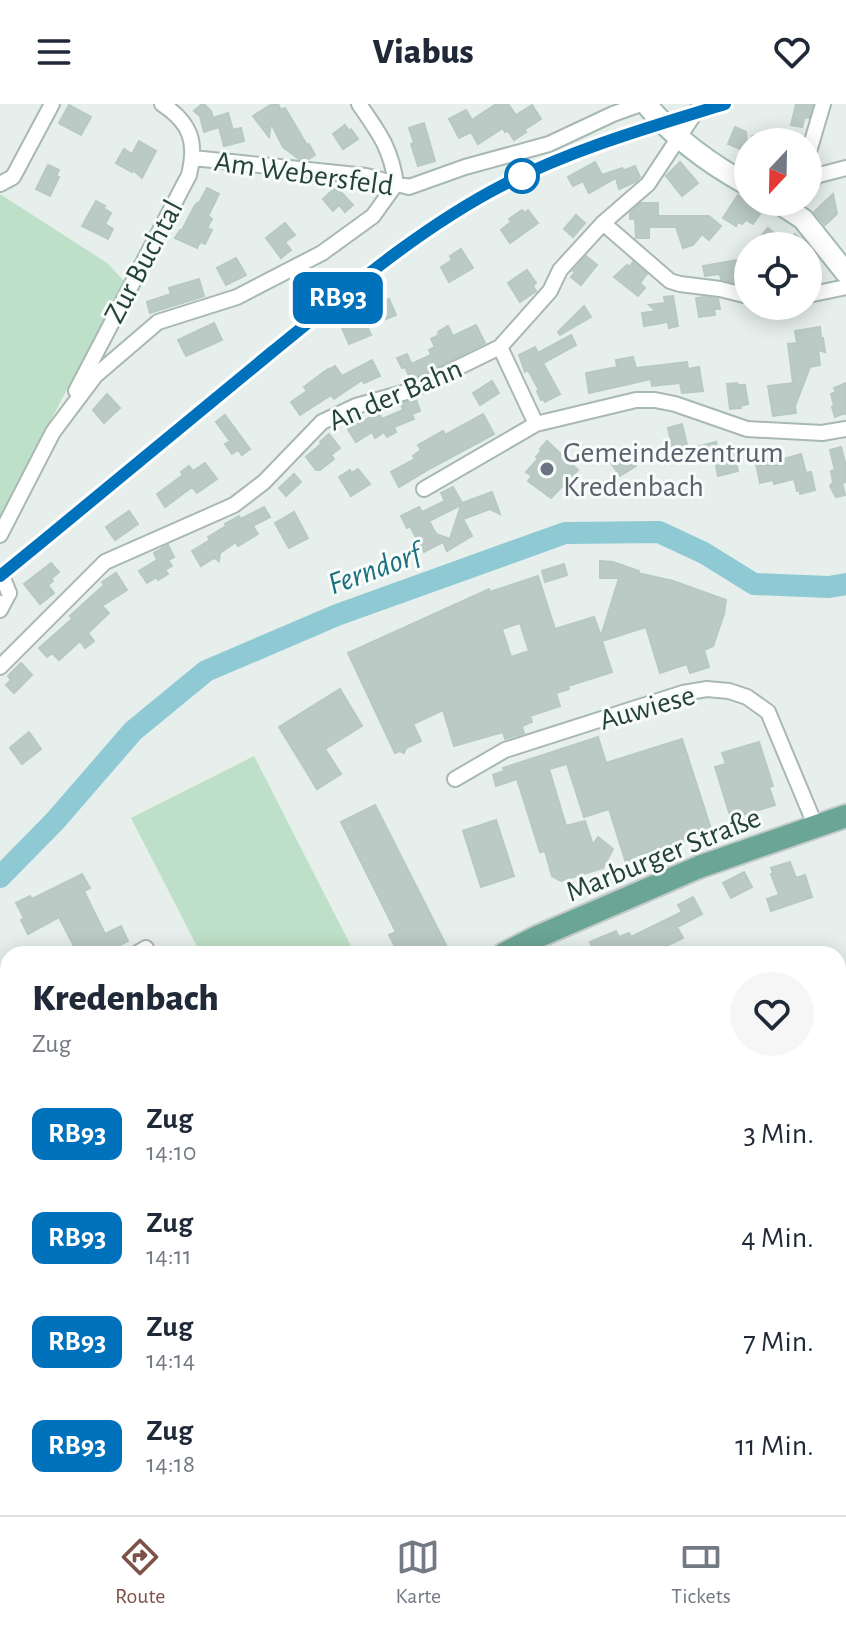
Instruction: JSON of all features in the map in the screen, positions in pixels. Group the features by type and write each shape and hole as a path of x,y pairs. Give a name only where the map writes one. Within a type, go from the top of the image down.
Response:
{"main road":[{"path":"644,104 678,138 734,177"},
{"path":"799,216 846,273"},
{"name":"Marburger Straße","path":"520,946 699,867 846,816"}],"street":[{"path":"0,184 13,177 52,104"},
{"path":"162,104 181,118 191,134 193,158"},
{"path":"0,535 60,422 95,376 158,322 237,297 322,253 373,216 396,184 393,161 359,104"},
{"name":"Am Webersfeld","path":"193,158 366,176 409,187 465,167 549,144 613,114 644,104"},
{"name":"An der Bahn","path":"1,666 105,562 234,505 264,482 322,422 356,406 410,391 500,347 550,291 560,270 603,223 648,184 701,104"},
{"path":"816,128 823,104"},
{"name":"Zur Buchtal","path":"60,422 189,175 193,158"},
{"path":"822,174 846,168"},
{"path":"603,223 670,281 734,292"},
{"path":"822,292 846,287"},
{"path":"500,347 536,424"},
{"path":"424,489 536,424 636,400 675,404 747,429 822,433 846,429"},
{"path":"0,571 9,593 0,610"},
{"name":"Auwiese","path":"455,779 519,745 683,693 707,689 729,691 747,697 768,712 816,827"}],"green space":[{"path":"0,194 107,263 124,281 0,517"},
{"path":"254,756 351,946 197,946 131,818"}],"building":[{"path":"202,104 211,111 213,118 228,113 233,130 241,128 244,141 224,146 219,127 204,132 200,116 194,111"},
{"path":"272,104 278,104 281,110 285,108 315,155 307,160 299,159 283,147 271,123 269,137 253,116"},
{"path":"496,104 508,104 516,115 532,105 541,119 514,140 503,128 478,144 471,132 459,138 449,119 466,110 472,120"},
{"path":"796,104 813,104 809,118 805,117 802,127 791,125"},
{"path":"69,105 91,117 81,135 59,123"},
{"path":"424,123 435,161 418,166 409,128"},
{"path":"345,125 358,139 343,149 333,134"},
{"path":"734,129 734,146 728,144"},
{"path":"139,141 156,151 142,178 133,170 116,163 124,149 132,154"},
{"path":"595,162 602,175 635,166 640,177 619,189 616,178 589,193 583,181 573,186 568,177"},
{"path":"680,162 698,183 682,196 666,176"},
{"path":"48,165 59,170 50,196 36,189"},
{"path":"336,187 353,205 345,212 339,205 333,211 323,199"},
{"path":"207,188 219,194 208,216 212,219 207,228 212,230 205,244 200,242 197,248 175,238"},
{"path":"833,194 837,214 825,225 817,216 822,216 822,204"},
{"path":"96,201 111,213 105,224 113,229 108,239 82,226"},
{"path":"734,201 734,216 759,216 753,224 746,220 742,224 738,222 736,226 723,218"},
{"path":"641,203 658,203 658,216 709,216 721,226 709,240 702,234 693,245 683,248 676,227 649,227 649,238 636,238 635,219 630,219 630,213"},
{"path":"522,210 525,213 528,210 538,223 510,243 501,230 511,222 509,219"},
{"path":"576,215 585,223 573,237 564,229"},
{"path":"285,223 295,235 285,242 291,250 281,258 266,238"},
{"path":"461,249 473,268 449,282 441,267"},
{"path":"586,256 597,265 581,285 571,277"},
{"path":"236,258 246,275 226,285 217,268"},
{"path":"734,261 734,282 721,279 720,274 705,276 703,266"},
{"path":"633,262 647,274 640,283 645,288 638,296 614,277"},
{"path":"527,270 536,283 533,286 536,291 520,302 508,283"},
{"path":"199,279 204,296 150,313 147,302 171,294 169,288"},
{"path":"673,296 678,326 669,328 668,322 644,326 642,313 656,311 649,305 665,303 664,297"},
{"path":"696,298 718,299 720,309 714,309 715,315 699,317"},
{"path":"389,299 396,315 374,324 368,308"},
{"path":"584,306 591,317 560,335 558,332"},
{"path":"364,319 371,335 349,344 342,328"},
{"path":"214,323 222,340 186,356 178,340"},
{"path":"476,325 485,343 411,380 397,358 407,354 411,363 407,366 431,355 429,350 435,347 431,339 448,326 453,336"},
{"path":"820,327 825,352 818,350 820,365 810,367 795,406 796,413 773,416 768,386 793,383 788,344 797,343 795,331"},
{"path":"571,335 576,345 543,363 560,394 545,402 541,400 528,370 525,372 519,355 535,347 538,353"},
{"path":"633,357 636,368 687,362 688,369 699,367 703,391 682,393 680,383 652,386 651,379 589,393 586,373 617,367 616,360"},
{"path":"372,360 380,376 364,383 362,380 334,399 331,395 300,415 291,402 307,391 304,387 328,369 335,366 342,376"},
{"path":"492,381 499,393 480,405 473,393"},
{"path":"846,383 846,415 835,417 831,394 836,392 834,388"},
{"path":"727,384 745,385 748,404 730,409"},
{"path":"107,394 120,408 104,423 93,410"},
{"path":"416,399 420,411 412,414 414,419 394,427 396,432 387,437 384,432 375,438 372,432 356,442 344,423 361,415 364,421 378,412 382,419 403,410 401,404"},
{"path":"483,414 494,434 399,487 391,472 415,459 413,456 421,450 418,445 443,431 445,435"},
{"path":"225,415 250,449 242,455 238,450 232,454 225,444 230,441 216,422"},
{"path":"682,424 688,449 716,442 719,455 733,451 738,471 718,476 715,460 709,462 707,456 680,462 668,428"},
{"path":"329,434 340,448 331,455 334,459 316,470 306,457"},
{"name":"Gemeindezentrum Kredenbach","path":"547,441 578,470 551,498 528,481 532,476 526,472 538,459 540,449"},
{"path":"841,447 846,466 846,482 842,483 845,495 836,497 830,486 833,482 831,471 835,470 830,450"},
{"path":"625,448 636,466 620,476 608,459"},
{"path":"775,454 777,461 801,454 806,473 811,472 815,490 800,494 794,479 774,484 773,480 760,483 755,459"},
{"path":"205,463 217,479 197,493 192,487 165,507 157,494 183,475 181,472 189,466 193,471"},
{"path":"358,469 370,484 351,496 339,477"},
{"path":"294,474 301,482 286,496 279,488"},
{"path":"453,487 462,503 492,492 500,514 490,509 463,519 472,536 447,551 443,542 424,552 401,516 419,507 422,512 445,501 441,493","holes":["461,505 450,539 436,534 429,521"]},
{"path":"264,507 270,517 253,526 258,534 238,546 236,542 220,553 219,561 214,558 201,566 192,551 210,540 208,537 225,524"},
{"path":"129,511 138,524 115,540 106,527"},
{"path":"294,512 308,538 289,548 275,523"},
{"path":"168,545 174,557 168,560 172,566 165,570 168,574 147,583 139,571 157,560 154,553"},
{"path":"600,561 613,562 638,573 673,581 726,600 713,646 704,650 709,667 690,673 687,664 660,673 646,627 602,641 612,672 556,693 560,706 530,716 532,722 522,726 524,733 505,739 503,732 454,746 443,710 413,724 421,741 406,748 404,753 395,753 348,653 489,589 490,592 538,576 555,629 594,617 601,636 619,578 600,578","holes":["520,623 529,651 511,657 502,629"]},
{"path":"51,563 59,572 48,585 54,593 40,604 24,584"},
{"path":"564,564 567,575 545,582 542,571"},
{"path":"116,573 127,590 102,606 109,613 88,633 94,641 85,648 80,641 59,660 52,653 47,657 39,648 72,619 70,616 104,585 102,582"},
{"path":"21,663 32,675 14,693 6,685 11,680 8,676"},
{"path":"340,689 362,726 325,749 341,774 317,789 279,727"},
{"path":"29,732 41,749 22,764 10,748"},
{"path":"598,737 606,763 682,739 712,832 635,856 637,862 627,866 609,809 584,817 567,764 549,769 566,826 585,821 593,845 598,837 613,849 603,868 561,881 552,876 545,851 540,852 517,779 496,786 493,775 504,771 503,768"},
{"path":"759,742 773,786 769,787 775,805 742,815 743,819 732,822 715,767 726,764 722,753"},
{"path":"375,805 446,945 395,946 389,935 396,932 341,822"},
{"path":"496,820 514,876 481,887 463,831"},
{"path":"790,862 796,878 805,875 812,897 771,911 767,899 779,895 771,868"},
{"path":"744,872 752,887 731,898 723,883"},
{"path":"82,874 90,888 84,891 105,934 121,926 128,941 118,946 74,946 59,917 28,934 16,903 30,896 32,899"},
{"path":"693,897 702,914 677,927 683,938 666,946 592,946 590,942 616,931 619,937 629,933 631,937 682,912 678,905"}],"waterway":[{"name":"Ferndorf","path":"0,877 55,821 133,731 206,671 337,615 565,533 659,532 704,553 754,584 829,587 846,584"}],"railway":[{"path":"0,576 352,287 440,222 530,172 612,140 725,104"}],"train":[{"name":"RB93","path":"0,576 354,285 431,228 503,185 563,158 725,104"}],"place":[{"name":"Gemeindezentrum Kredenbach","path":"547,469"}]}
